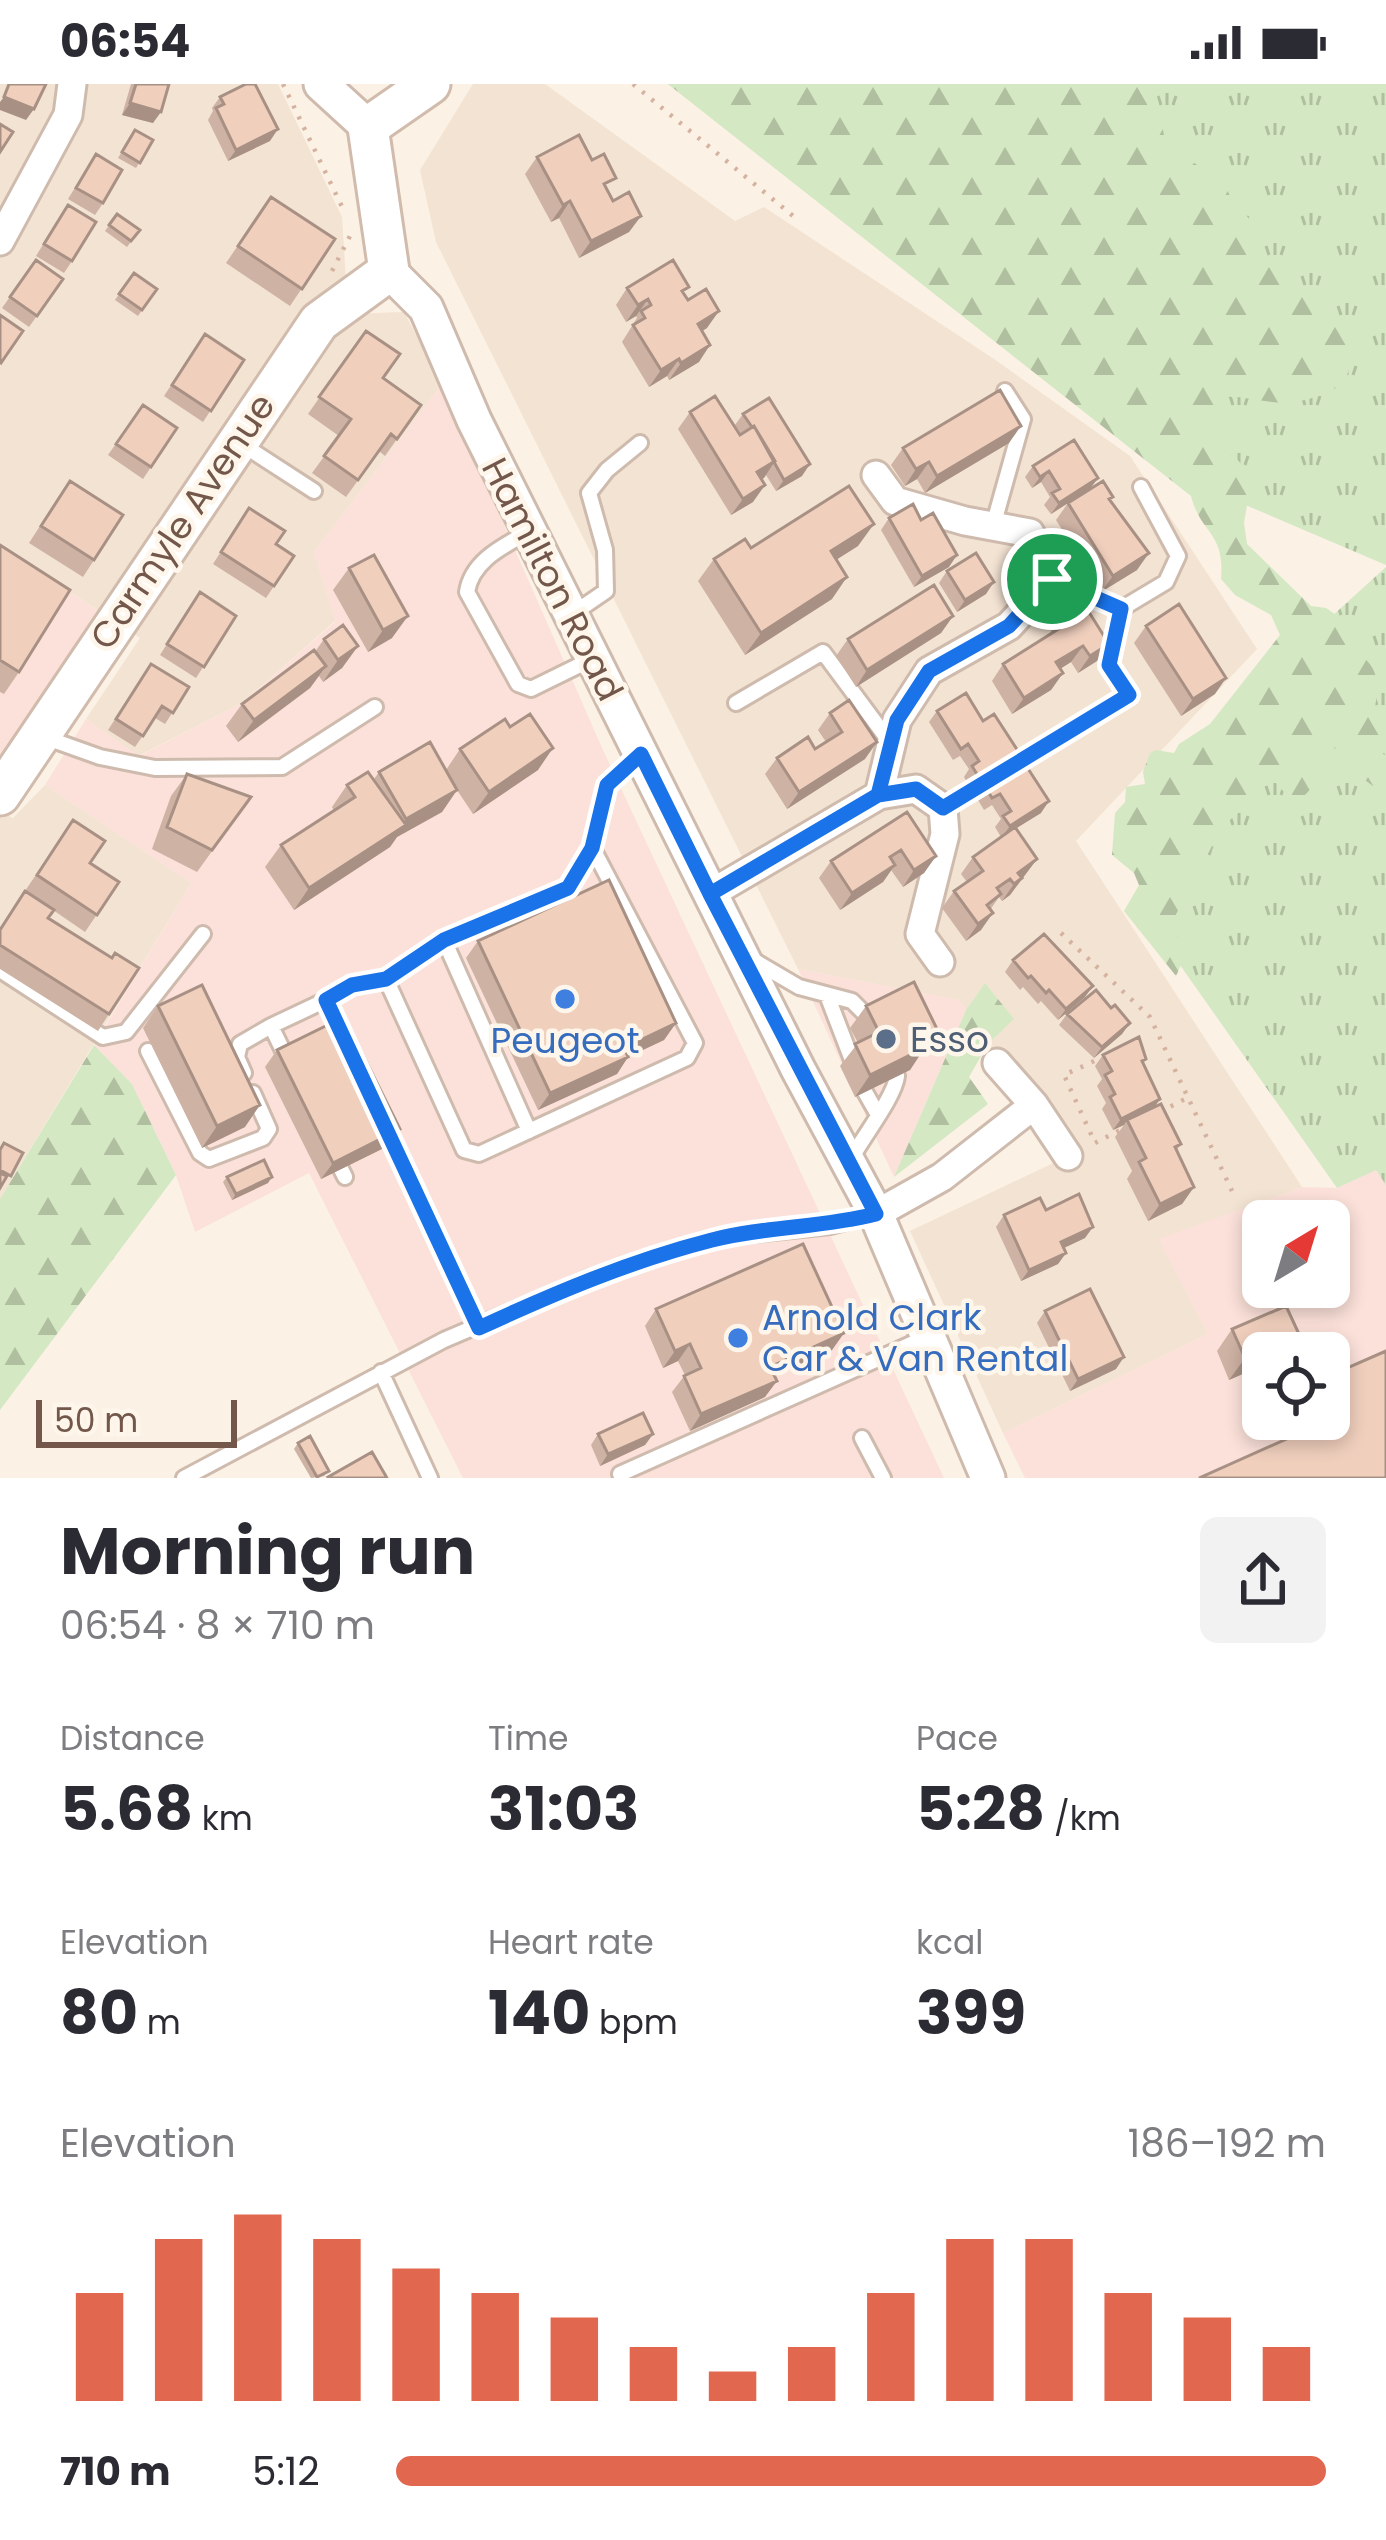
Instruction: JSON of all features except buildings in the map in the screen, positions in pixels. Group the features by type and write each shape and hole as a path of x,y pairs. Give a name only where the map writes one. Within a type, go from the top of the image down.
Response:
{"main road":[{"path":"389,272 368,127 430,84"},
{"name":"Carmyle Avenue","path":"0,795 319,322 389,272"}],"street":[{"path":"0,241 68,115 72,84"},
{"path":"321,84 368,127"},
{"name":"Hamilton Road","path":"389,272 426,308 474,421 876,1214 988,1478"},
{"path":"876,475 895,501 1030,533 1052,579 1009,626 929,671 897,720 878,795"},
{"path":"710,894 878,795 916,789 943,808 945,834 920,934 940,962"},
{"path":"997,1063 1034,1105 1068,1156"},
{"path":"876,1214 942,1177 1034,1105"}],"lane":[{"path":"993,526 1023,419 1004,391"},
{"path":"236,441 314,491"},
{"path":"571,615 606,591 605,550 589,494 607,470 640,443"},
{"path":"1052,579 1121,609 1166,582 1178,556 1141,487"},
{"path":"530,531 478,565 467,592 518,684 531,689 593,658"},
{"path":"736,703 823,652 892,745"},
{"path":"943,808 1123,699"},
{"path":"40,735 100,757 154,768 282,767 375,706"},
{"path":"148,1051 200,1153 209,1159 263,1138 269,1129 237,1057 240,1044 352,985 386,979 444,940 568,888 592,848 607,785 641,754"},
{"path":"386,979 464,1150 479,1154 687,1058 695,1043 592,848"},
{"path":"0,970 103,1037 127,1032 203,934"},
{"path":"444,940 529,1131"},
{"path":"739,951 784,980 852,1001 869,1018"},
{"path":"827,995 852,1060"},
{"path":"326,1000 346,1040"},
{"path":"271,1026 299,1083"},
{"path":"849,1164 877,1113 893,1095 897,1076"},
{"path":"865,1092 877,1113"},
{"path":"374,1101 479,1328"},
{"path":"327,1139 345,1177"},
{"path":"184,1478 444,1340 589,1278 716,1238 830,1226 876,1214"},
{"path":"620,1474 927,1337"},
{"path":"381,1372 430,1478"},
{"path":"862,1438 883,1478"}],"path":[{"path":"283,84 345,212"},
{"path":"633,84 798,220"},
{"path":"342,305 331,269 352,232"},
{"path":"1121,609 1109,665 1129,695 1123,699"},
{"path":"1061,934 1150,1017 1232,1191"},
{"path":"1119,1049 1064,1075 1095,1143 1132,1125"},
{"path":"1150,1116 1187,1099"}],"shaded area":[{"path":"0,84 278,84 342,217 348,314 404,312 442,384 314,552 335,621 242,703 138,756 86,719 140,638 0,546"},
{"path":"473,84 545,84 735,221 764,207 994,359 1130,456 1257,649 1076,841 1302,1187 1267,1200 1242,1200 1242,1209 1159,1240 1208,1334 1003,1433 910,1231 1064,1158 988,1044 1013,1019 985,983 966,1010 959,1000 798,969 436,242 420,170"},
{"path":"442,384 603,750 944,1478 463,1478 309,1173 195,1232 176,1175 132,1084 94,1045 191,883 45,785 86,719 139,756 242,703 335,622 314,552"},
{"path":"0,546 100,612 0,770"},
{"path":"45,785 191,883 0,1199 0,812 13,818"},
{"path":"798,969 960,1000 966,1010 894,1177"},
{"path":"1377,1169 1386,1185 1386,1478 1025,1478 1003,1433 1208,1334 1158,1239 1242,1209 1242,1308 1350,1308 1350,1200 1266,1200 1302,1187 1337,1188"}],"green space":[{"path":"668,84 1386,84 1386,565 1152,465"},
{"path":"668,84 1152,84 1168,150 1222,177 1229,194 1266,240 1256,258 1318,303 1342,329 1350,366 1342,383 1295,402 1222,397 1216,433 1208,446 1235,457 1252,476 1244,523 1247,544 1311,606 1326,608 1345,621 1353,649 1373,670 1377,694 1373,715 1380,721 1384,775 1373,786 1354,772 1354,761 1335,748 1320,762 1320,779 1304,796 1290,799 1276,783 1257,782 1256,797 1222,827 1173,920 1183,961 1176,976 1124,911 1139,885 1134,873 1112,855 1115,813 1125,802 1126,787 1145,784 1143,772 1150,753 1174,753 1179,744 1210,724 1280,635 1271,615 1235,595 1221,579 1216,542 1191,496"},
{"path":"1386,567 1386,1185 1376,1170 1337,1188 1149,921 1264,678"},
{"path":"985,983 1014,1019 988,1044 969,1077 988,1104 894,1177 966,1010"},
{"path":"94,1045 132,1084 176,1175 0,1410 0,1199"}],"place":[{"name":"Peugeot","path":"565,999"},
{"name":"Esso","path":"886,1039"},
{"name":"Arnold Clark Car & Van Rental","path":"738,1338"}],"route":[{"path":"1052,579 1009,626 929,671 897,720 878,795 745,874 710,894 641,754 607,785 592,848 568,888 444,940 386,979 352,985 326,1000 479,1328 589,1278 716,1238 830,1226 876,1214 710,894 878,795 916,789 943,808 1129,695 1109,665 1121,609 1052,579"}]}
